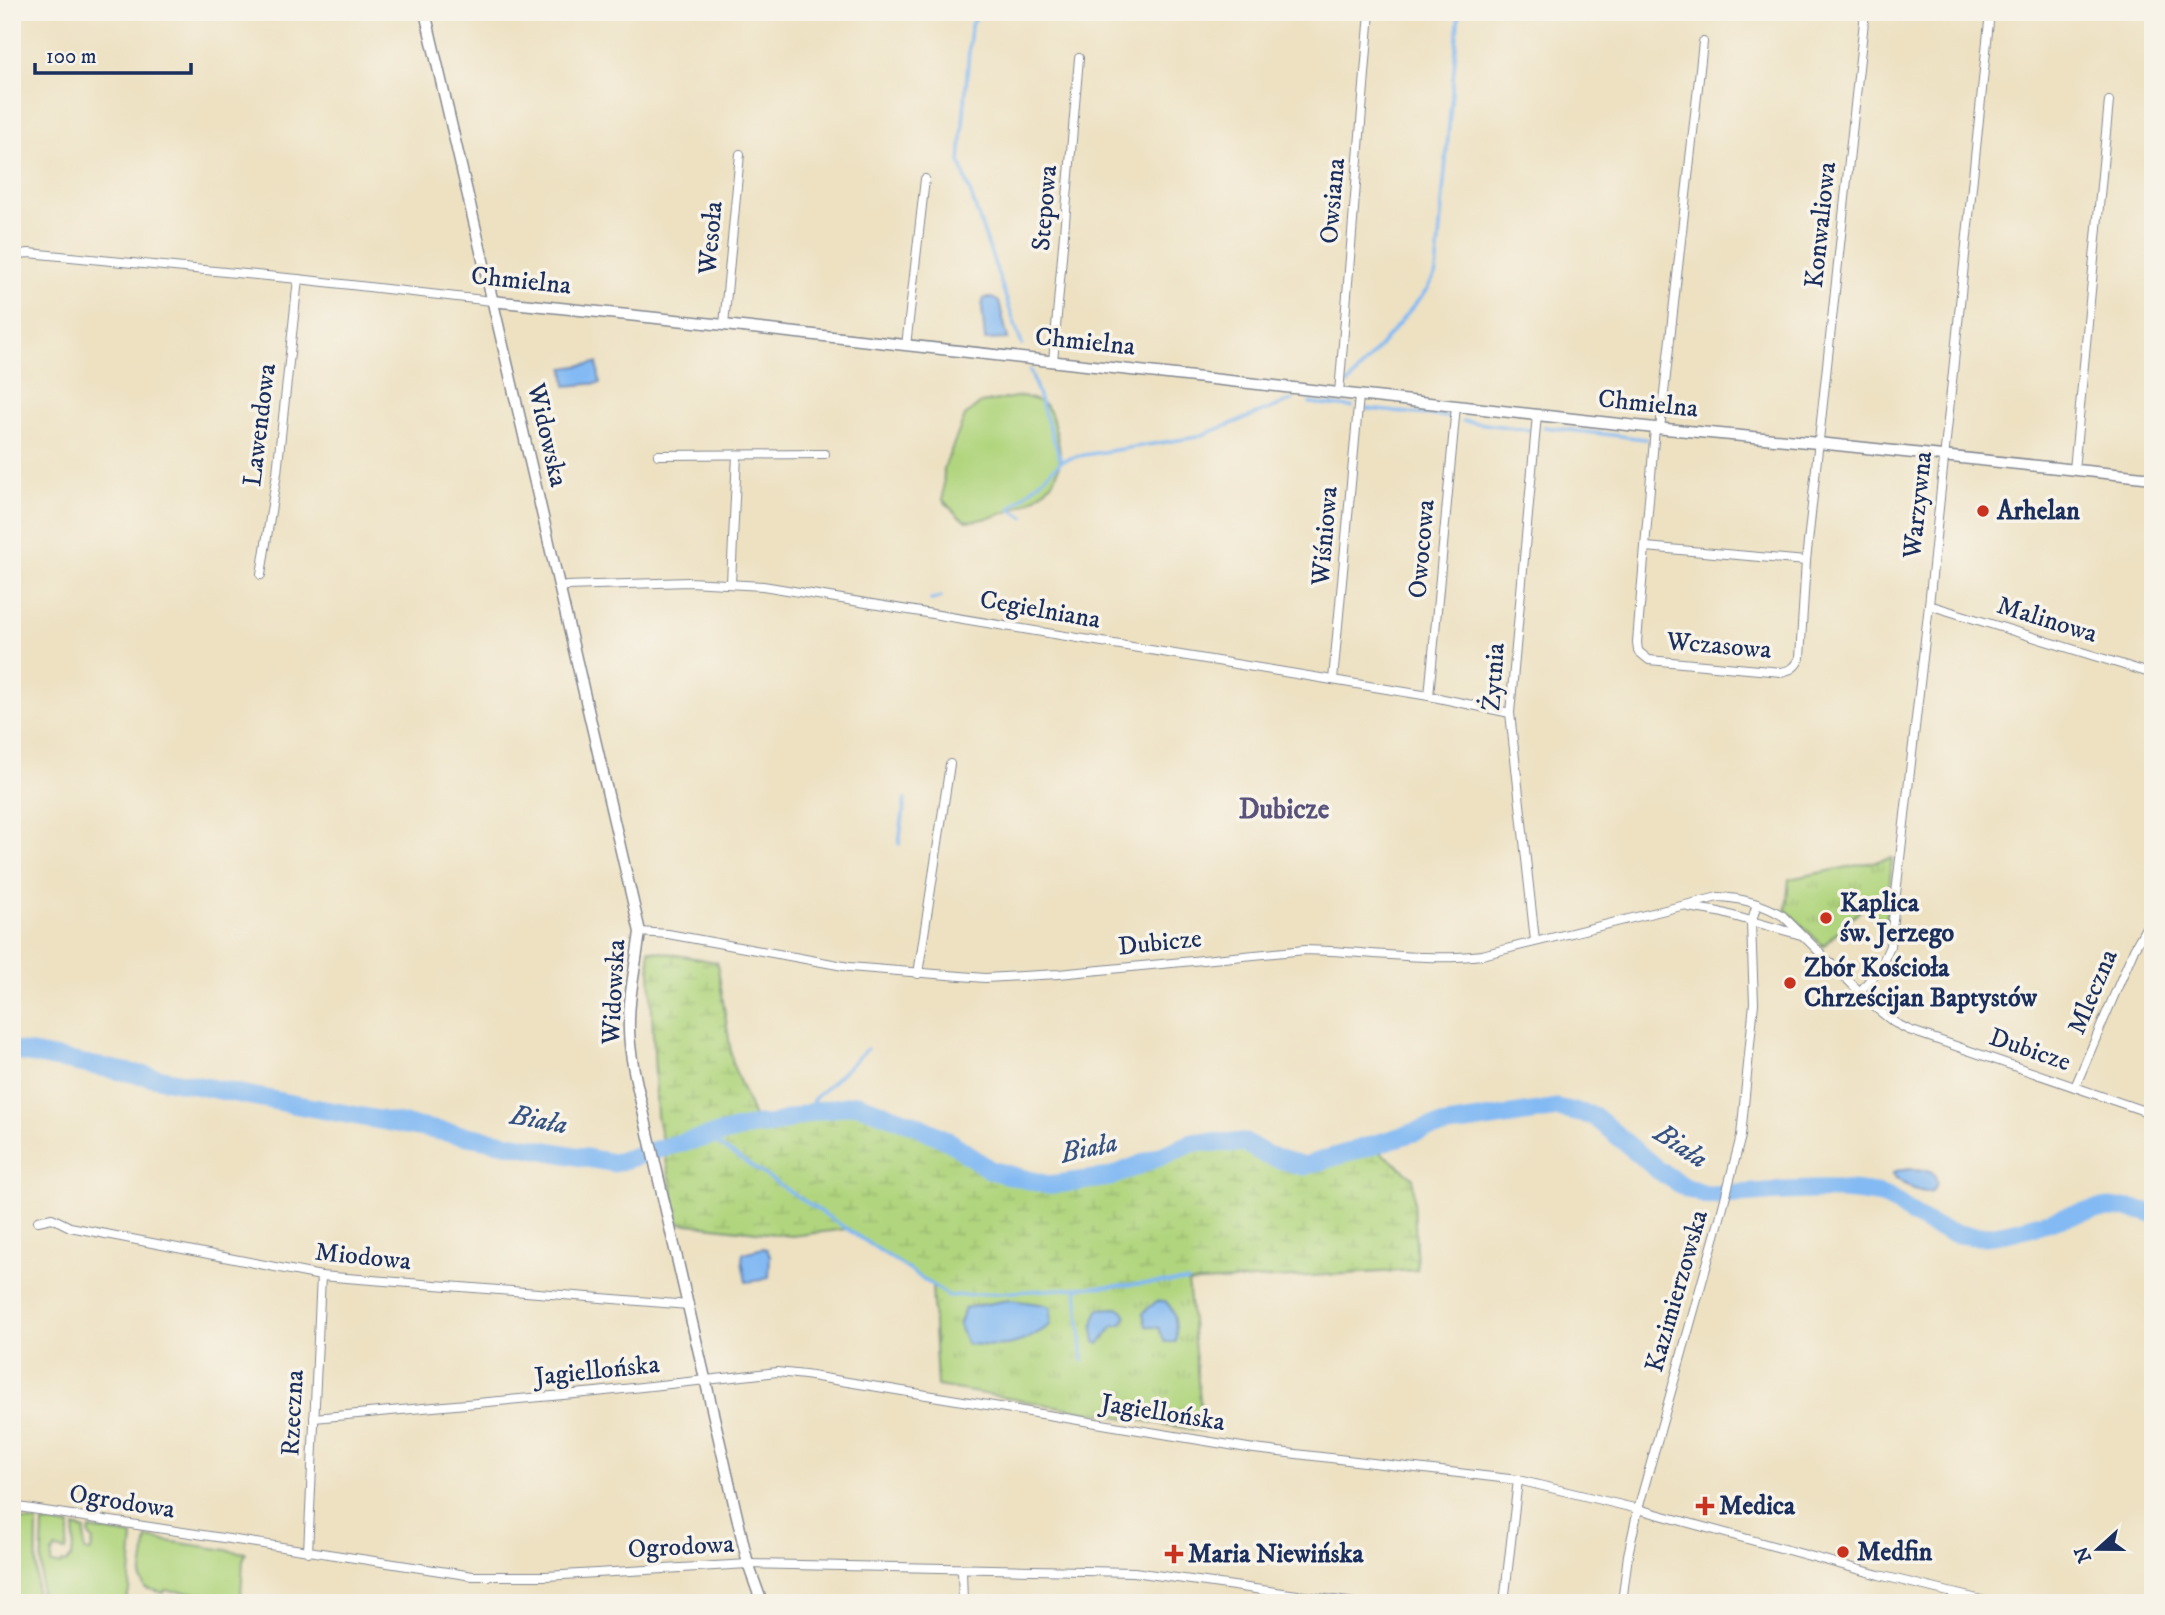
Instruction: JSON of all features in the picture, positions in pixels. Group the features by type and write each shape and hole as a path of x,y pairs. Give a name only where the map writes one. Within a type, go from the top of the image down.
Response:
{"street":[{"name":"Widowska","path":"425,12 640,932 629,1031 656,1170 748,1564 762,1603"},
{"name":"Owsiana","path":"1339,393 1370,12"},
{"name":"Konwaliowa","path":"1818,443 1866,12"},
{"name":"Warzywna","path":"1860,992 1881,966 1890,946 1929,605 1990,12"},
{"name":"Wczasowa","path":"1703,42 1646,547 1637,642 1638,651 1643,657 1649,660 1781,673 1796,667 1800,659 1806,561 1818,443"},
{"name":"Stepowa","path":"1053,362 1079,58"},
{"path":"2074,470 2109,101"},
{"name":"Wesoła","path":"724,325 740,154"},
{"path":"906,345 925,179"},
{"name":"Chmielna","path":"12,255 29,253 298,279 1658,429 1944,455 2153,478"},
{"name":"Lawendowa","path":"261,575 277,473 298,279"},
{"name":"Wiśniowa","path":"1333,680 1359,396"},
{"name":"Owocowa","path":"1429,696 1456,407"},
{"name":"Żytnia","path":"1535,941 1510,713 1537,415"},
{"path":"658,455 825,454"},
{"path":"730,583 737,455"},
{"path":"1646,547 1806,561"},
{"name":"Cegielniana","path":"560,589 566,586 619,584 730,583 786,589 1429,696 1510,713"},
{"name":"Malinowa","path":"1929,605 2153,674"},
{"path":"918,974 950,764"},
{"name":"Dubicze","path":"640,932 668,934 849,967 985,978 1059,974 1305,950 1456,958 1718,897 1738,898 1783,916 1876,1008 1895,1023 2153,1114"},
{"name":"Kazimierzowska","path":"1622,1603 1628,1555 1638,1509 1741,1136 1754,1003 1751,923 1756,904"},
{"name":"Dubicze","path":"1681,906 1719,912 1804,936"},
{"name":"Mleczna","path":"2075,1087 2134,949 2153,915"},
{"name":"Miodowa","path":"38,1221 52,1218 70,1227 321,1276 689,1305"},
{"name":"Rzeczna","path":"308,1552 321,1276"},
{"name":"Jagiellońska","path":"314,1418 778,1372 806,1375 976,1405 1254,1448 1518,1480 1994,1603"},
{"path":"1504,1603 1518,1480"},
{"name":"Ogrodowa","path":"12,1506 473,1576 547,1576 748,1564 1134,1572 1355,1603"},
{"path":"962,1570 963,1603"}],"green space":[{"path":"1022,396 1038,401 1049,410 1059,446 1058,470 1053,481 1033,499 992,517 967,521 958,516 943,500 944,468 965,416 981,403"},
{"path":"1892,858 1886,926 1865,906 1823,946 1786,910 1789,879"},
{"path":"649,950 717,962 733,1065 757,1125 770,1125 812,1112 857,1104 916,1125 952,1143 990,1170 1048,1185 1110,1177 1195,1142 1246,1143 1266,1155 1304,1166 1371,1145 1413,1177 1417,1270 949,1296 846,1229 792,1236 679,1223 657,1116"},
{"path":"1188,1281 1203,1431 937,1386 932,1285 949,1296"},
{"path":"12,1522 37,1522 36,1593 33,1600 28,1600 27,1603 12,1603"},
{"path":"43,1523 70,1526 66,1551 55,1549 51,1564 61,1565 72,1556 75,1527 85,1530 84,1550 91,1551 93,1541 89,1535 90,1529 133,1536 127,1598 133,1603 40,1603"},
{"path":"147,1538 246,1553 243,1560 241,1597 165,1590 164,1593 145,1588 141,1579"}],"water":[{"path":"984,298 999,302 1008,339 985,340 982,306"},
{"path":"597,363 600,383 566,386 564,368"},
{"path":"1911,1169 1934,1174 1937,1182 1935,1188 1930,1192 1914,1189 1892,1174 1895,1171"},
{"path":"767,1249 770,1256 769,1277 746,1282 743,1253"},
{"path":"1009,1300 1051,1307 1050,1325 1020,1342 992,1346 967,1344 959,1326 965,1308"},
{"path":"1157,1301 1165,1301 1172,1310 1176,1342 1165,1342 1159,1328 1146,1326 1143,1313"},
{"path":"1117,1308 1126,1316 1122,1324 1113,1326 1099,1344 1095,1342 1094,1325 1099,1309"}],"waterway":[{"path":"980,12 971,25 960,162 1022,345"},
{"path":"1348,384 1427,290 1436,273 1459,12"},
{"path":"1030,370 1061,461"},
{"path":"1024,517 1010,509 1062,461 1078,456 1197,437 1293,400"},
{"path":"1310,403 1352,407"},
{"path":"1368,409 1448,417"},
{"path":"1463,421 1529,430"},
{"path":"1544,427 1645,439"},
{"path":"931,600 941,597"},
{"path":"899,844 905,799"},
{"path":"812,1112 813,1100 867,1049"},
{"name":"Biała","path":"12,1050 614,1163 672,1145 857,1104 916,1125 952,1143 990,1170 1048,1185 1110,1177 1195,1142 1246,1143 1266,1155 1304,1166 1428,1128 1557,1108 1594,1116 1658,1170 1688,1189 1706,1195 1816,1190 1881,1195 1940,1229 1974,1236 2004,1233 2109,1208 2153,1214"},
{"path":"707,1137 949,1296 1188,1281"},
{"path":"1077,1288 1083,1361"}],"place":[{"name":"Arhelan","path":"1983,511"},
{"name":"Kaplica św. Jerzego","path":"1826,918"},
{"name":"Zbór Kościoła Chrześcijan Baptystów","path":"1790,983"},
{"name":"Medica","path":"1705,1506"},
{"name":"Medfin","path":"1843,1552"},
{"name":"Maria Niewińska","path":"1174,1554"}],"district":[{"name":"Dubicze","path":"1284,809"}]}
